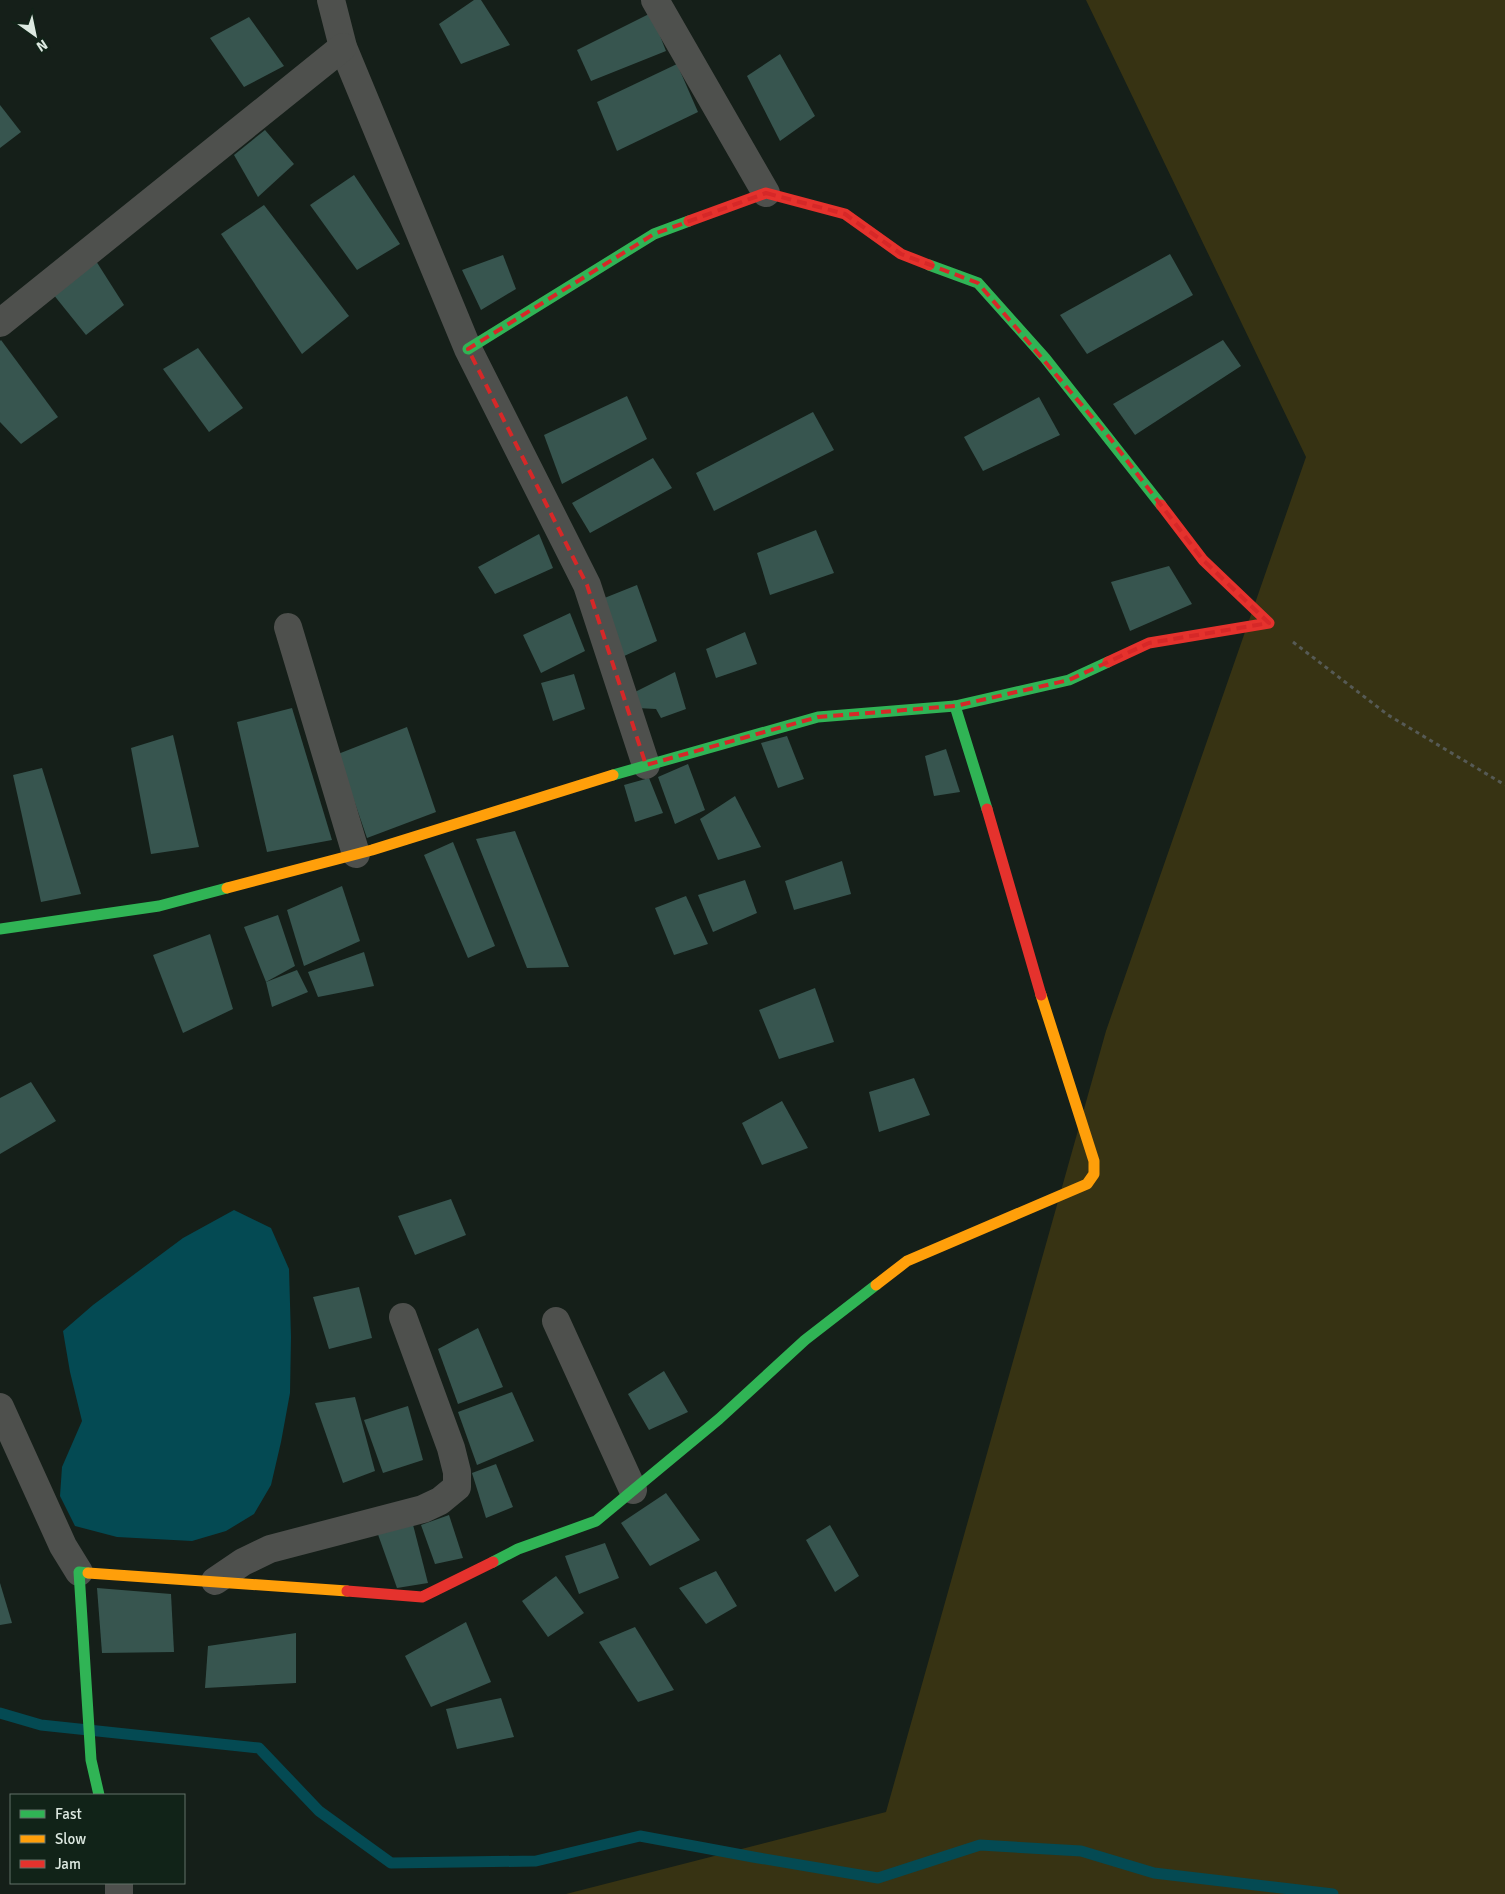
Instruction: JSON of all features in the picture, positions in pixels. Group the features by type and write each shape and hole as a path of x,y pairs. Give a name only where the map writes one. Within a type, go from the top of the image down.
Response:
{"street":[{"path":"331,0 342,47 468,349 587,585 646,765"},
{"path":"655,0 766,192"},
{"path":"0,323 342,47"},
{"path":"468,349 654,234 766,192 845,214 901,254 978,283 1045,358 1104,430 1203,560 1269,623"},
{"path":"0,929 159,906 356,854 646,765 818,717 955,706 1069,680 1149,643 1269,623"},
{"path":"288,627 356,854"},
{"path":"79,1572 422,1597 518,1549 596,1521 719,1419 806,1340 907,1261 1087,1184 1094,1174 1094,1161 1046,1012 1006,871 955,706"},
{"path":"215,1581 243,1562 270,1549 423,1509 440,1501 457,1487 457,1472 451,1448 403,1317"},
{"path":"556,1321 633,1490"},
{"path":"0,1407 63,1546 79,1572 91,1760 99,1794"}],"path":[{"path":"1269,623 1388,715 1505,785"}],"highlighted area":[{"path":"766,193 845,214 901,254 978,283 1109,437 1203,560 1269,623 1149,643 1069,680 955,706 818,717 646,765 587,585 468,349 654,234"}],"shaded area":[{"path":"1086,0 1505,0 1505,1894 566,1894 886,1812 1106,1031 1306,457"}],"water":[{"path":"234,1210 271,1228 289,1269 290,1393 271,1485 254,1514 226,1531 192,1541 117,1537 75,1526 60,1496 62,1467 82,1421 70,1372 63,1331 93,1305 183,1238"}],"building":[{"path":"474,0 481,0 510,45 461,64 439,24"},
{"path":"651,13 666,51 591,81 577,50"},
{"path":"249,17 284,66 244,87 210,38"},
{"path":"780,54 815,116 780,141 747,76"},
{"path":"677,64 698,112 617,151 597,102"},
{"path":"0,105 21,132 0,148"},
{"path":"265,130 294,164 258,197 234,155"},
{"path":"354,175 400,244 357,270 310,205"},
{"path":"264,205 349,316 302,354 221,234"},
{"path":"1170,254 1193,295 1087,354 1060,315"},
{"path":"503,255 516,289 481,310 462,270"},
{"path":"96,261 124,305 86,335 53,294"},
{"path":"1,340 58,417 21,444 0,422"},
{"path":"1223,340 1241,366 1135,435 1113,404"},
{"path":"198,348 243,408 209,432 163,369"},
{"path":"627,396 647,439 562,484 544,435"},
{"path":"1039,397 1060,435 983,471 964,437"},
{"path":"813,412 834,450 714,511 696,473"},
{"path":"653,458 672,488 590,533 572,503"},
{"path":"816,530 834,573 770,595 757,553"},
{"path":"539,534 553,568 495,594 478,567"},
{"path":"1169,566 1192,604 1130,631 1111,582"},
{"path":"637,585 657,641 622,657 602,599"},
{"path":"570,613 585,651 541,673 523,635"},
{"path":"745,632 757,664 716,678 706,649"},
{"path":"675,672 686,709 661,718 656,709 637,708 631,694"},
{"path":"574,674 585,709 553,721 541,683"},
{"path":"292,708 332,840 267,852 237,722"},
{"path":"407,727 436,812 367,838 338,754"},
{"path":"173,735 199,847 151,854 131,748"},
{"path":"787,736 804,779 778,788 761,743"},
{"path":"946,749 960,792 934,796 925,756"},
{"path":"688,764 705,810 675,824 658,777"},
{"path":"42,768 81,894 41,902 13,775"},
{"path":"649,778 663,813 635,822 624,785"},
{"path":"735,796 761,847 718,860 700,819"},
{"path":"515,831 569,967 527,968 476,839"},
{"path":"453,842 495,946 468,958 424,855"},
{"path":"842,861 851,894 794,910 785,881"},
{"path":"745,880 757,913 713,932 698,895"},
{"path":"342,886 360,941 304,966 287,910"},
{"path":"686,896 708,944 674,955 655,908"},
{"path":"278,915 295,966 266,982 244,927"},
{"path":"210,934 233,1009 183,1033 153,955"},
{"path":"364,952 374,986 318,997 308,972"},
{"path":"297,970 308,992 272,1007 266,982"},
{"path":"815,988 834,1042 779,1059 759,1010"},
{"path":"914,1078 930,1115 879,1132 869,1092"},
{"path":"31,1082 56,1121 0,1154 0,1098"},
{"path":"782,1101 808,1148 762,1165 742,1123"},
{"path":"451,1199 466,1235 415,1255 398,1216"},
{"path":"359,1287 372,1338 329,1349 313,1297"},
{"path":"478,1328 503,1387 458,1404 438,1349"},
{"path":"664,1371 688,1412 649,1430 628,1394"},
{"path":"512,1392 534,1441 477,1465 458,1412"},
{"path":"355,1397 375,1471 343,1483 315,1403"},
{"path":"408,1406 423,1460 383,1473 364,1420"},
{"path":"496,1464 513,1507 486,1518 472,1473"},
{"path":"666,1493 700,1540 650,1566 621,1523"},
{"path":"449,1515 463,1558 435,1564 421,1525"},
{"path":"411,1517 428,1583 397,1588 375,1526"},
{"path":"830,1525 859,1576 835,1592 806,1540"},
{"path":"605,1543 619,1578 579,1594 565,1556"},
{"path":"716,1571 737,1606 706,1624 679,1588"},
{"path":"556,1576 584,1613 548,1637 522,1601"},
{"path":"0,1583 12,1623 0,1625"},
{"path":"97,1588 171,1594 174,1652 102,1653"},
{"path":"466,1622 491,1682 431,1707 405,1656"},
{"path":"635,1627 674,1690 638,1702 599,1642"},
{"path":"296,1633 296,1683 205,1688 208,1646"},
{"path":"501,1698 514,1737 457,1749 446,1709"}],"waterway":[{"path":"0,1713 41,1725 259,1748 319,1811 391,1863 536,1861 640,1836 878,1878 980,1845 1081,1851 1154,1873 1333,1894"}],"traffic: fast":[{"path":"468,349 654,234 689,221"},
{"path":"929,265 978,283 1045,358 1161,505"},
{"path":"613,775 818,717 955,706 1069,680 1108,662"},
{"path":"955,706 987,809"},
{"path":"0,929 159,906 227,888"},
{"path":"493,1562 518,1549 596,1521 719,1419 805,1340 876,1285"},
{"path":"88,1573 79,1572 91,1760 99,1794"}],"traffic: slow":[{"path":"227,888 372,850 613,775"},
{"path":"876,1285 907,1261 1087,1184 1094,1174 1094,1161 1041,995"},
{"path":"88,1573 347,1591"}],"traffic: jam":[{"path":"689,221 766,193 845,214 901,254 929,265"},
{"path":"1108,662 1149,643 1269,623 1203,560 1161,505"},
{"path":"987,809 1041,995"},
{"path":"347,1591 422,1597 493,1562"}]}
